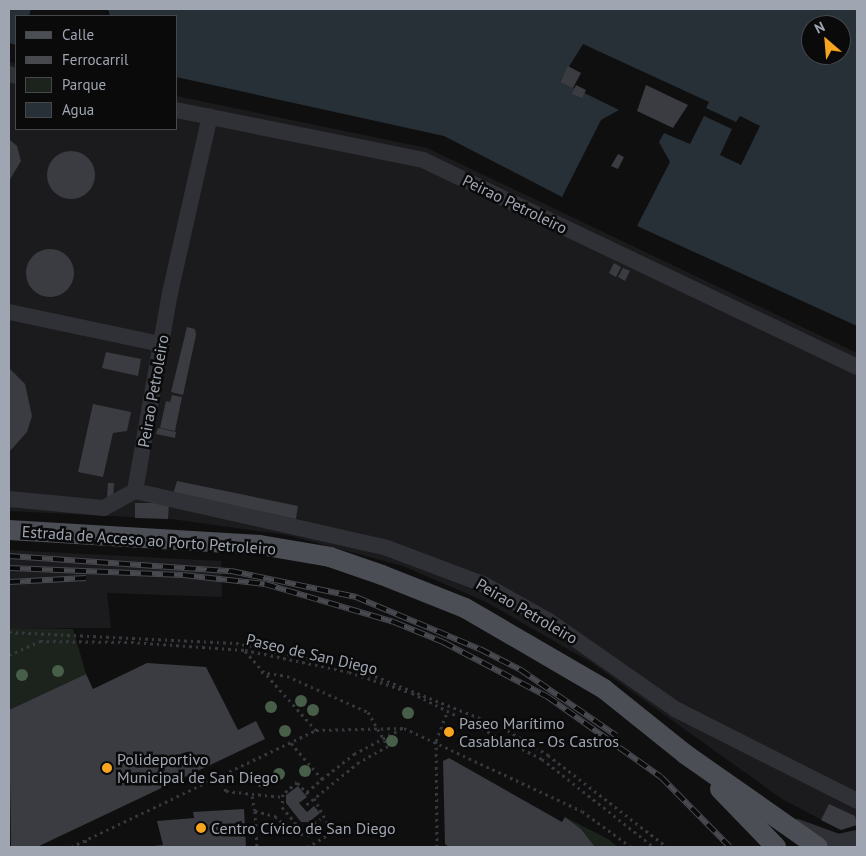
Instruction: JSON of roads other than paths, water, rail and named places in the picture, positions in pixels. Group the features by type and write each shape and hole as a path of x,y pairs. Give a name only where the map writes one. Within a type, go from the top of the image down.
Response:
{"main road":[{"name":"Estrada de Acceso ao Porto Petroleiro","path":"9,530 260,546 330,557 382,575 465,608 536,647 604,689 685,754 818,847"},
{"name":"Estrada de Acceso ao Porto Petroleiro","path":"685,754 776,847"}],"lane":[{"name":"Peirao Petroleiro","path":"178,110 423,160 857,367"},
{"name":"Peirao Petroleiro","path":"210,116 161,344 135,491 387,548 483,584 549,621 675,709 857,801"},
{"path":"9,312 161,344"},
{"path":"9,499 104,508 135,491"},
{"path":"784,822 838,842 857,838"}],"water":[{"path":"9,9 31,9 29,15 15,15 15,45 9,43"},
{"path":"108,9 857,9 857,326 637,226 670,162 659,142 664,133 690,144 704,116 732,129 720,155 741,165 760,126 740,116 736,122 706,108 709,102 583,44 560,81 619,110 601,120 562,197 444,136 178,77 178,15 110,15"}],"railway":[{"path":"9,556 231,571 356,597 480,649 521,670 617,736"},
{"path":"9,568 183,575 265,584 394,622 443,642 548,697 661,777 730,847"},
{"path":"9,582 86,578"}],"place":[{"name":"Paseo Marítimo Casablanca - Os Castros","path":"449,732"},
{"name":"Polideportivo Municipal de San Diego","path":"107,768"},
{"name":"Centro Cívico de San Diego","path":"201,828"}]}
